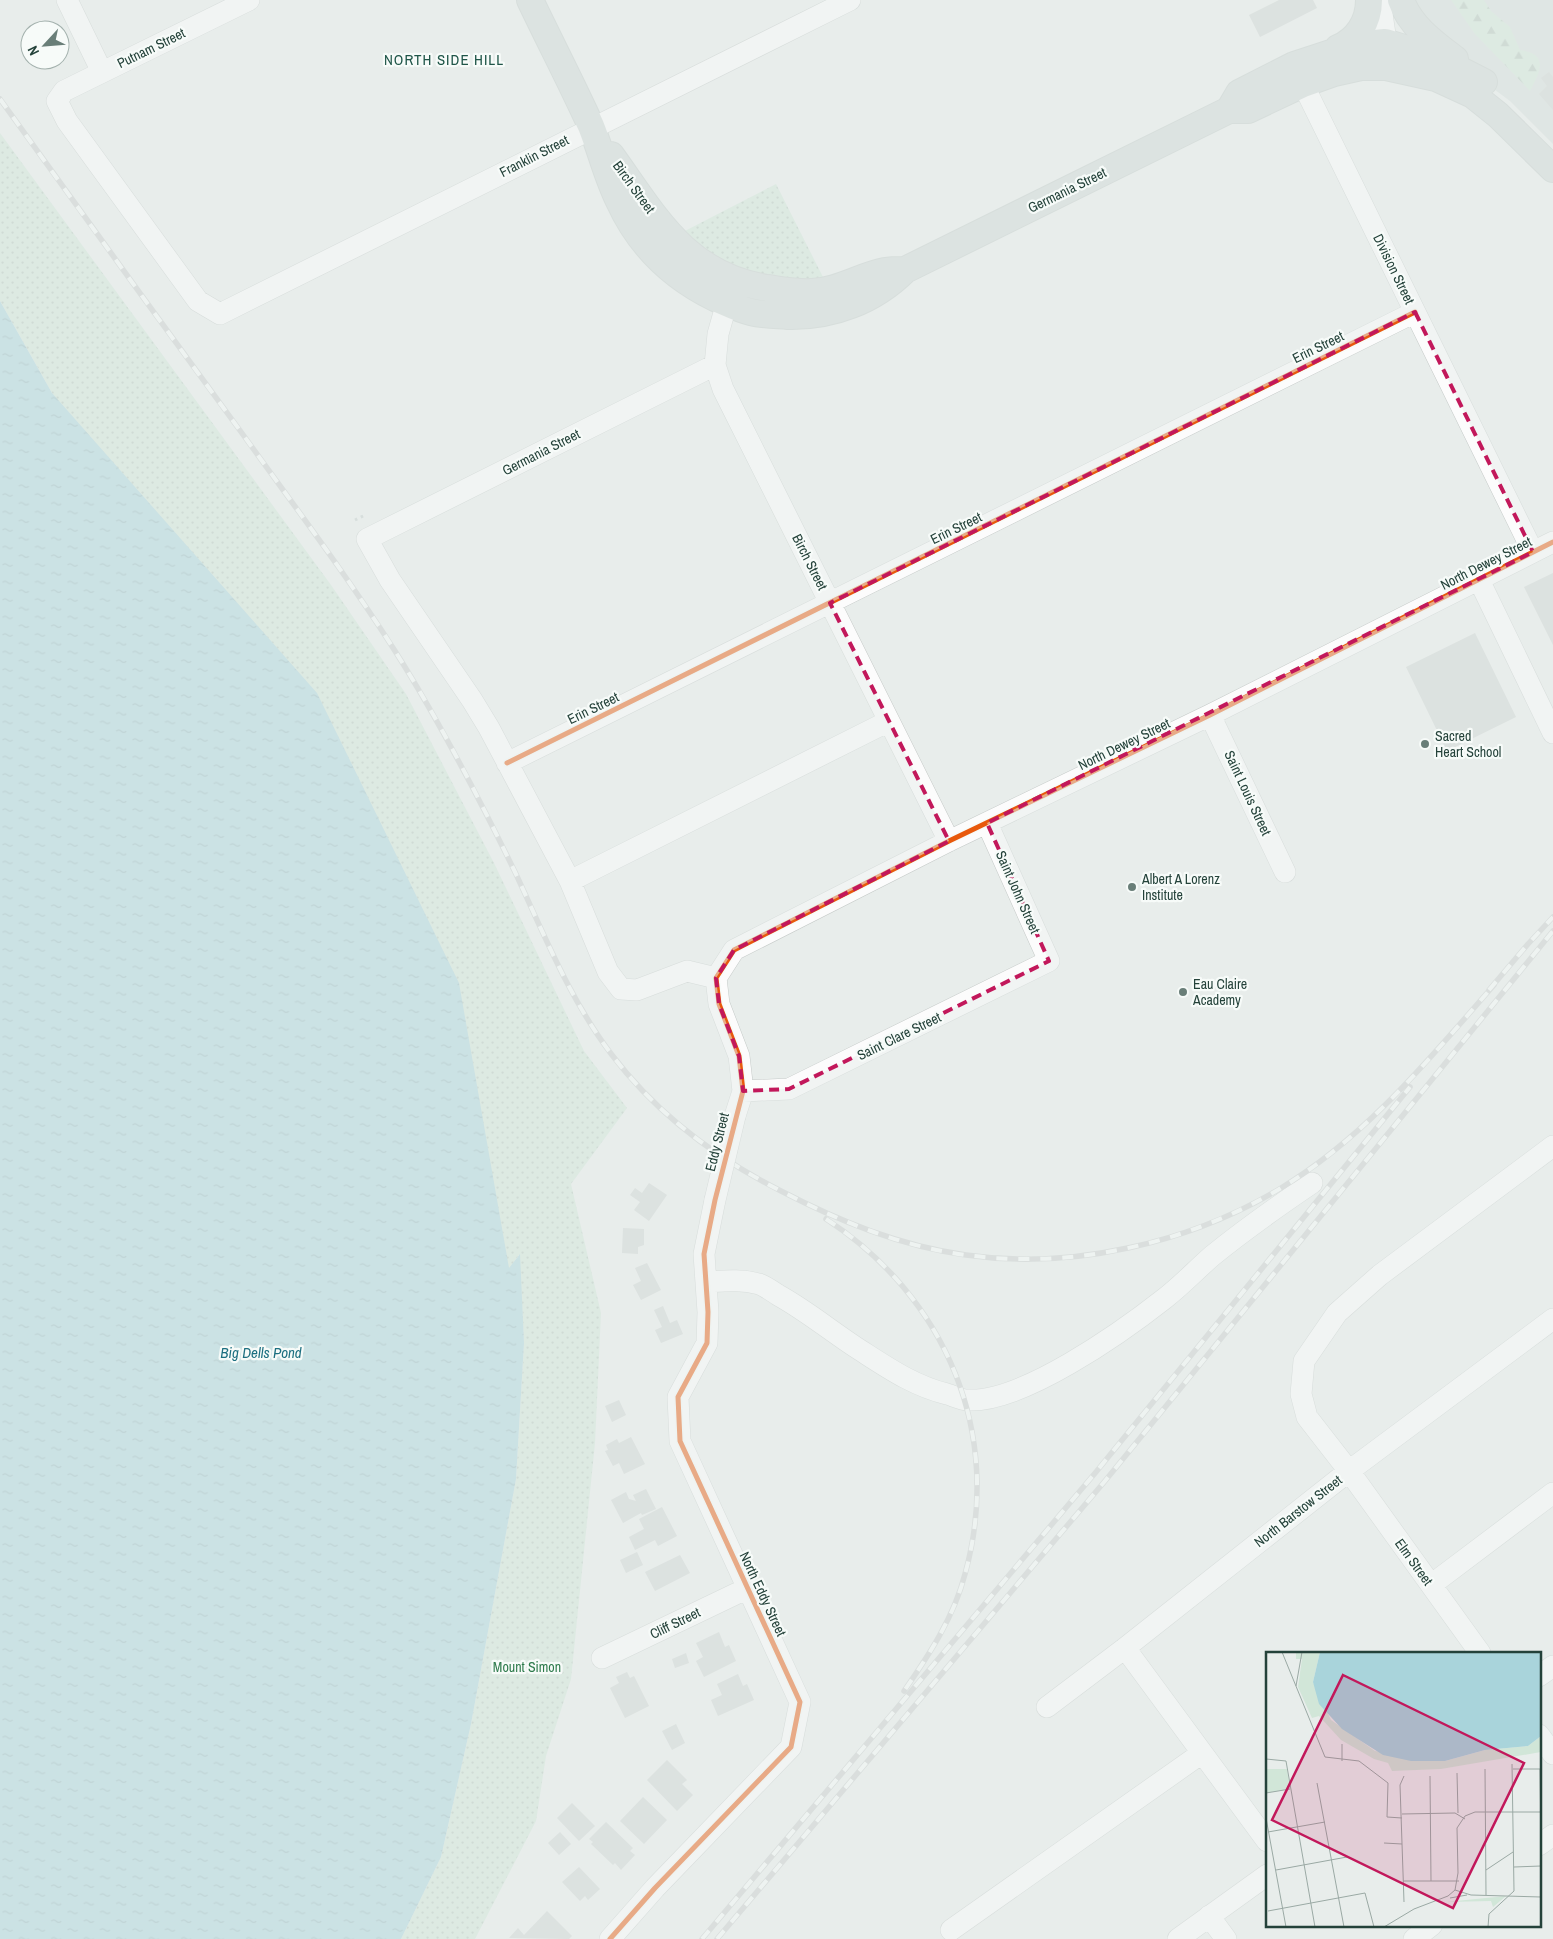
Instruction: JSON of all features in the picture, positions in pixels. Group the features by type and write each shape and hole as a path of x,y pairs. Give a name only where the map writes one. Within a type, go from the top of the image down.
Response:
{"main road":[{"name":"Birch Street","path":"530,0 591,128 666,232 694,258 710,268 730,292"},
{"path":"1328,53 1345,45 1356,36 1365,21 1369,0"},
{"path":"1401,0 1403,7 1415,25 1510,101 1553,144"},
{"path":"1385,42 1439,59 1479,78"},
{"name":"Germania Street","path":"730,292 750,285 787,291 813,292 832,289 886,271 905,270 1229,110 1248,110 1328,53 1355,45 1385,42"},
{"name":"Germania Street","path":"1298,75 1334,73 1361,67 1386,67 1436,78 1473,94 1498,114 1553,169"}],"street":[{"path":"67,0 102,72"},
{"name":"Putnam Street","path":"220,314 198,301 67,122 57,101 64,91 249,0"},
{"name":"Franklin Street","path":"220,314 850,0"},
{"path":"1380,0 1386,67"},
{"name":"Division Street","path":"1298,75 1534,552"},
{"name":"Birch Street","path":"730,292 718,334 715,365 723,389 949,841"},
{"name":"Erin Street","path":"506,763 1415,312"},
{"name":"Germania Street","path":"506,763 489,728 472,700 390,580 367,539 715,365"},
{"name":"North Dewey Street","path":"716,978 734,950 949,841 1210,715 1553,542"},
{"path":"1479,580 1553,733"},
{"name":"Saint Louis Street","path":"1210,715 1285,872"},
{"path":"570,881 889,721"},
{"path":"506,763 570,881 608,972 621,989 637,990 687,971 716,978 719,1004 739,1056 743,1091"},
{"name":"Saint John Street","path":"987,823 1050,961"},
{"name":"Saint Clare Street","path":"743,1091 789,1089 1050,961"},
{"name":"Eddy Street","path":"714,1200 743,1091"},
{"name":"Elm Street","path":"1479,1652 1349,1471 1306,1417 1301,1394 1304,1361 1337,1313 1380,1275 1553,1146"},
{"path":"706,1282 736,1280 760,1284 788,1300 844,1340 896,1373 930,1390 966,1400 979,1400 1005,1394 1037,1380 1114,1336 1165,1299 1261,1217 1312,1182"},
{"name":"North Eddy Street","path":"610,1939 654,1888 791,1747 800,1702 680,1441 678,1397 707,1343 708,1312 704,1254 714,1200"},
{"name":"North Barstow Street","path":"1047,1708 1349,1471 1553,1319"},
{"path":"1431,1585 1553,1493"},
{"name":"Cliff Street","path":"602,1658 748,1588"},
{"path":"1125,1648 1266,1840"},
{"path":"1540,1675 1553,1666"},
{"path":"1540,1736 1553,1754"},
{"path":"951,1930 1202,1753"},
{"path":"1540,1844 1553,1834"},
{"path":"1178,1939 1266,1876"},
{"path":"1210,1916 1226,1939"},
{"path":"1414,1939 1431,1926"}],"path":[{"path":"355,520 364,515"}],"highlighted area":[{"path":"1415,312 1533,552 987,823 1049,961 789,1089 743,1091 739,1056 719,1004 716,978 734,950 949,841 830,603"}],"shaded area":[{"path":"1401,0 1553,0 1553,144 1510,101 1479,78"}],"green space":[{"path":"1451,0 1484,0 1491,11 1510,27 1520,50 1530,52 1536,56 1539,60 1539,72 1530,91 1475,34"},
{"name":"Mount Simon","path":"0,133 331,585 406,694 494,863 584,1051 627,1108 571,1184 601,1313 595,1443 571,1679 546,1756 536,1821 475,1939 401,1939 441,1857 471,1724 516,1479 524,1343 519,1255 509,1269 52,393 0,301"},
{"path":"776,184 826,283 734,271 679,234"}],"water":[{"name":"Big Dells Pond","path":"0,301 52,393 317,693 459,983 509,1268 520,1254 524,1343 516,1479 471,1724 441,1857 401,1939 0,1939"}],"building":[{"path":"1279,0 1313,0 1317,8 1260,37 1249,15"},
{"path":"1549,72 1553,77 1553,110 1539,94 1547,86 1541,78"},
{"path":"1553,573 1553,645 1524,587"},
{"path":"1475,633 1516,717 1447,751 1406,667"},
{"path":"649,1183 667,1195 649,1221 634,1210 640,1202 630,1195 635,1188 642,1193"},
{"path":"623,1228 644,1229 644,1245 638,1247 638,1254 622,1253"},
{"path":"647,1263 661,1290 641,1300 633,1285 641,1281 635,1268"},
{"path":"663,1306 670,1323 677,1320 683,1334 661,1343 655,1330 662,1327 654,1310"},
{"path":"619,1400 626,1415 612,1422 605,1406"},
{"path":"631,1437 645,1464 624,1474 619,1463 613,1466 605,1451 608,1450 606,1445 617,1439 619,1443"},
{"path":"646,1489 656,1509 642,1515 641,1513 623,1523 611,1500 626,1492 629,1499 636,1501 633,1495"},
{"path":"662,1507 677,1536 658,1546 655,1540 635,1550 629,1537 644,1529 639,1519"},
{"path":"637,1552 643,1565 626,1573 620,1560"},
{"path":"680,1555 690,1573 655,1591 645,1572"},
{"path":"719,1632 725,1647 729,1645 736,1661 704,1677 696,1661 703,1657 696,1643"},
{"path":"686,1653 689,1663 675,1668 672,1659"},
{"path":"627,1672 630,1678 634,1676 649,1706 625,1718 610,1688 619,1683 616,1677"},
{"path":"738,1674 743,1686 747,1684 754,1700 718,1716 711,1700 722,1695 717,1684"},
{"path":"676,1724 685,1743 672,1750 662,1731"},
{"path":"667,1760 687,1780 682,1784 693,1795 677,1811 647,1780"},
{"path":"643,1797 667,1820 644,1844 620,1821"},
{"path":"572,1803 595,1826 579,1841 557,1818"},
{"path":"606,1822 633,1848 630,1851 635,1855 621,1870 591,1844 593,1842 589,1839"},
{"path":"560,1832 571,1844 559,1855 548,1843"},
{"path":"579,1867 600,1889 588,1900 585,1896 580,1901 562,1882"},
{"path":"547,1911 572,1936 569,1939 509,1938 518,1928 524,1935"}],"railway":[{"path":"0,99 321,542 395,651 428,705 458,760 515,872 570,989 597,1034 629,1076 648,1096 689,1132 733,1164 781,1191 848,1222 894,1239 941,1251 1006,1259 1047,1259 1129,1248 1208,1224 1246,1207 1312,1168 1369,1121 1395,1095 1494,985"},
{"path":"1489,990 1553,917"},
{"path":"717,1939 1105,1481 1553,931"},
{"path":"702,1939 1096,1472 1410,1087"},
{"path":"826,1219 868,1251 904,1288 933,1329 955,1373 970,1421 977,1470 975,1522 965,1574 947,1620 904,1691"}],"cycle path":[{"path":"507,763 1415,312"},
{"path":"610,1939 655,1888 791,1747 800,1702 680,1441 678,1397 707,1343 708,1312 704,1254 715,1200 743,1091 739,1056 719,1004 716,978 734,950 949,841 1210,715 1553,542"}],"place":[{"name":"Sacred Heart School","path":"1425,744"},
{"name":"Albert A Lorenz Institute","path":"1132,887"},
{"name":"Eau Claire Academy","path":"1183,992"}],"district":[{"name":"NORTH SIDE HILL","path":"444,60"}]}
